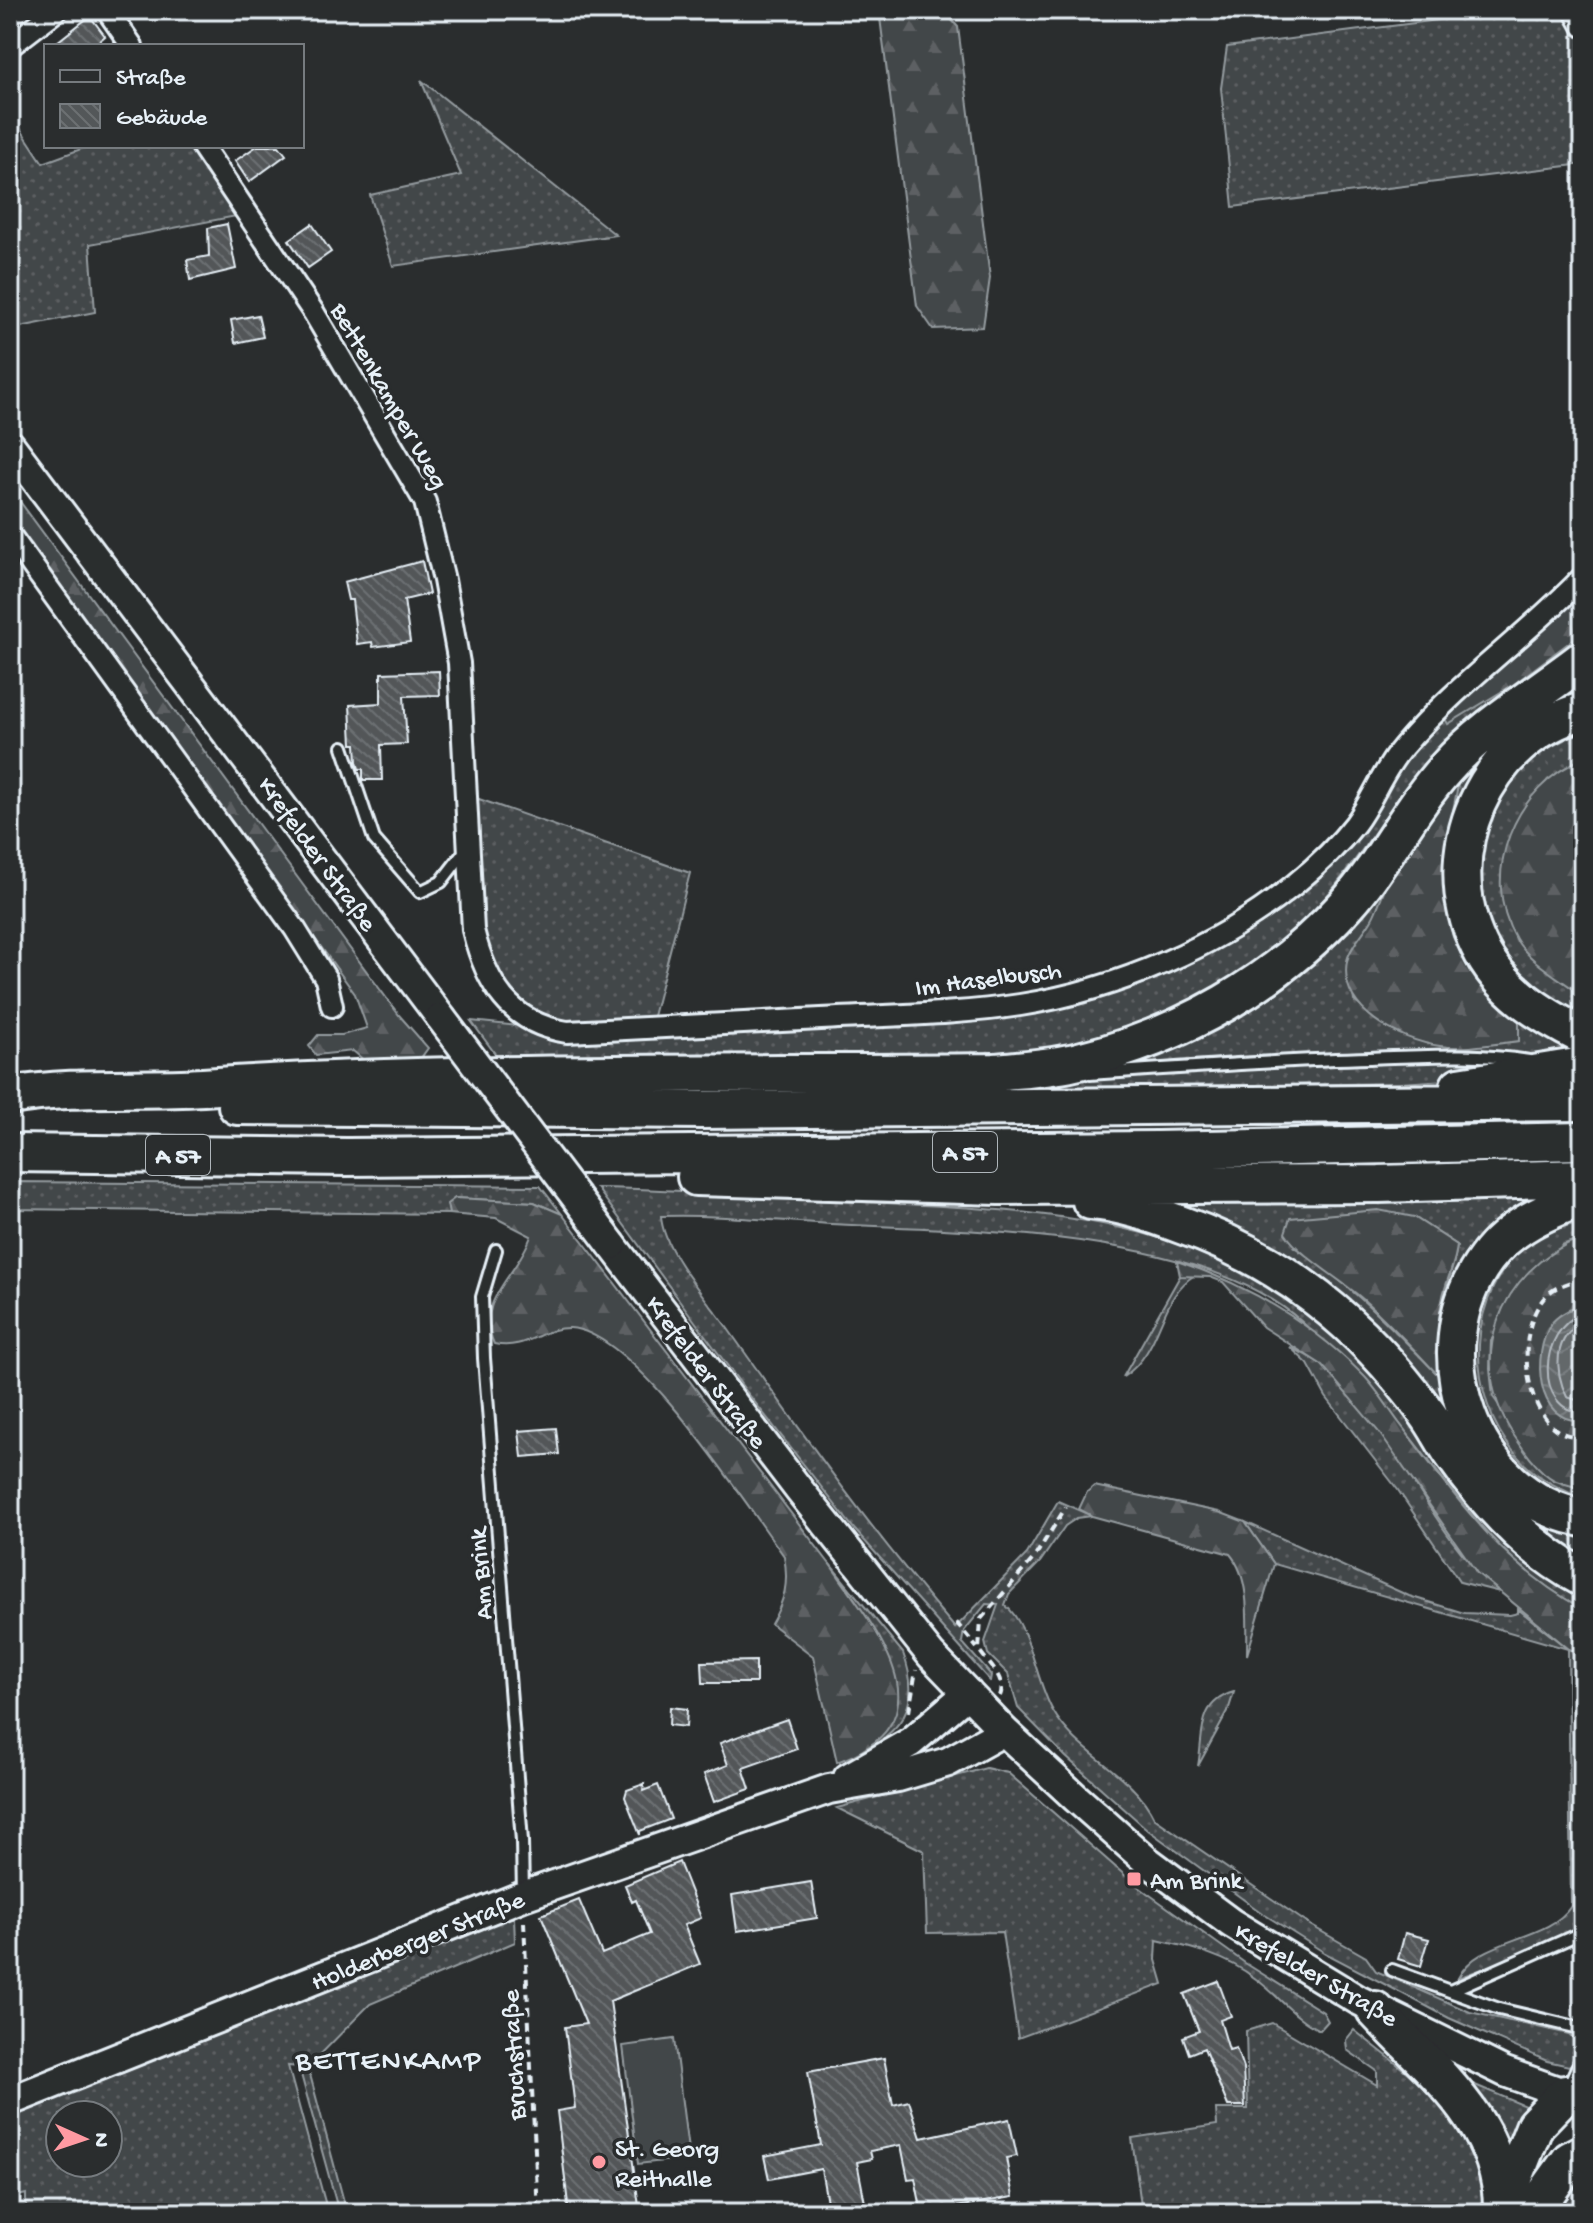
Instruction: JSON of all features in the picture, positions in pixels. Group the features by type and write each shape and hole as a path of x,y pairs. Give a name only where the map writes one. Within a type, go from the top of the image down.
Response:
{"highway":[{"path":"10,1099 45,1090 186,1088 348,1077 995,1072 1076,1062 1131,1046 1237,998 1294,955 1346,904 1446,767 1482,734 1583,659"},
{"path":"1579,1057 1519,999 1479,948 1465,911 1460,874 1465,837 1478,800 1498,767 1522,740 1559,718 1583,711"},
{"path":"1254,1107 1360,1093 1463,1086 1579,1057"},
{"name":"A 57","path":"10,1099 466,1110 1254,1107 1583,1102"},
{"name":"A 57","path":"10,1153 347,1157 1173,1150 1583,1141"},
{"path":"347,1157 827,1182 1162,1186 1583,1178"},
{"path":"827,1182 934,1195 1102,1202 1219,1237 1278,1269 1320,1297 1364,1336 1428,1414 1483,1494 1522,1535 1583,1578"},
{"path":"1583,1197 1543,1213 1511,1232 1485,1259 1466,1296 1455,1335 1456,1376 1467,1417 1487,1455 1515,1487 1540,1502 1583,1518"},
{"path":"1375,2010 1477,2121 1497,2158 1514,2212"},
{"path":"1514,2212 1535,2125 1574,2097"},
{"path":"1514,2212 1570,2160 1583,2153"}],"main road":[{"name":"Krefelder Straße","path":"10,445 612,1245 800,1491 931,1655 986,1712 1146,1860 1231,1923 1375,2010 1505,2072 1574,2097"},
{"name":"Holderberger Straße","path":"829,1789 911,1742 986,1712"},
{"name":"Holderberger Straße","path":"10,2101 523,1896 829,1789 898,1777 948,1762 986,1712"}],"street":[{"path":"10,46 57,10"},
{"path":"107,10 131,44"},
{"path":"1574,10 1583,26"},
{"name":"Bettenkamper Weg","path":"203,148 314,313 425,502 444,580 459,663 468,847"},
{"path":"10,535 295,929 326,979 332,1006"},
{"name":"Im Haselbusch","path":"468,847 473,930 482,966 507,1002 541,1028 567,1032 944,1012 1021,1005 1090,989 1183,953 1234,927 1293,886 1331,851 1356,822 1384,773 1435,712 1535,626 1583,577"}],"lane":[{"path":"343,747 374,839 420,892 441,882 468,847"},
{"path":"995,1072 1084,1075 1231,1062 1451,1055 1579,1057"},
{"name":"Am Brink","path":"496,1250 482,1297 484,1358 522,1841 523,1896"},
{"path":"1450,1991 1583,1932"},
{"path":"1392,1970 1499,2009 1583,2029"},
{"path":"1574,2097 1583,2055"}],"path":[{"path":"1583,1278 1547,1294 1531,1327 1528,1365 1543,1415 1554,1428 1583,1438"},
{"path":"979,1650 981,1619 1034,1558 1066,1507"},
{"path":"956,1622 1003,1685 1003,1693 986,1712"},
{"path":"903,1723 914,1695 913,1673 931,1655"},
{"name":"Bruchstraße","path":"523,1896 538,2213"}],"green space":[{"path":"879,10 943,10 958,27 990,278 983,327 933,329 917,306"},
{"path":"1516,10 1566,10 1583,42 1583,164 1233,207 1221,88 1227,47"},
{"path":"421,80 616,235 393,266 370,195 461,175"},
{"path":"10,113 43,163 84,148 203,148 246,220 242,223 236,216 90,244 95,312 10,329"},
{"path":"10,488 399,1015 428,1048 418,1062 365,1061 353,1051 316,1055 309,1046 318,1035 342,1035 367,1028 355,994 10,517"},
{"path":"1583,590 1583,632 1514,684 1448,724 1444,717"},
{"path":"1480,678 1448,723 1514,684 1433,753 1339,881 1292,932 1219,987 1179,1008 1138,1024 1095,1038 1002,1055 502,1063 471,1021 519,1026 546,1036 1055,1006 1283,901 1395,768"},
{"path":"1509,726 1490,762 1458,914 1568,1047 1568,1060 1461,1079 1401,1083 1013,1090 1014,1082 1072,1081 1134,1054 1388,881 1374,917 1348,958 1354,1001 1389,1029 1442,1046 1519,1019 1470,972 1451,931 1444,888 1446,843 1456,800 1448,787"},
{"path":"1583,731 1583,759 1574,762 1517,941 1572,988 1583,992 1583,1017 1528,983 1503,954 1490,929 1480,874 1483,846 1491,819 1504,793 1534,758"},
{"path":"1583,759 1583,992 1549,972 1521,946 1505,914 1501,888 1503,861 1510,835 1522,811 1538,789 1559,772"},
{"path":"1458,785 1443,862 1444,899 1453,937 1470,972 1519,1019 1519,1041 1450,1047 1407,1037 1375,1020 1362,1008 1352,994 1347,978 1349,955 1372,919 1396,868 1448,787"},
{"path":"476,798 690,873 652,1020 567,1024 542,1020 503,988 478,930"},
{"path":"10,1182 540,1186 562,1214 534,1202 455,1198 448,1204 449,1214 10,1209"},
{"path":"597,1188 971,1208 1097,1223 1158,1237 1217,1258 1272,1287 1324,1326 1386,1390 1485,1525 1522,1560 1583,1600 1583,1609 1526,1571 1502,1549 1364,1383 1302,1322 1258,1292 1204,1269 1143,1252 1077,1241 945,1229 661,1216 669,1244 686,1273 865,1517 955,1628 1027,1554 1058,1501 1092,1516 1077,1518 1065,1526 1040,1562 1009,1594 1005,1605 1021,1626 1053,1711 1076,1740 1133,1788 1154,1818 1310,1925 1366,1957 1376,1971 1470,2012 1569,2034 1581,2045 1579,2056 1569,2066 1547,2061 1449,2018 1325,1953 1262,1913 1148,1830 1066,1757 1018,1708 1008,1674 988,1654 985,1642 998,1605 986,1604 964,1631 962,1642 991,1675 990,1681 855,1530 746,1391"},
{"path":"1544,1197 1486,1243 1459,1418 1583,1530 1583,1568 1552,1548 1401,1367 1156,1205","holes":["1414,1217 1457,1245 1440,1316 1441,1378 1353,1292 1294,1247"]},
{"path":"455,1198 534,1202 562,1214 829,1563 867,1616 894,1672 898,1698 892,1723 872,1744 837,1762 813,1656 771,1624 785,1591 784,1556 717,1462 656,1388 626,1358 597,1337 570,1328 551,1331 525,1342 494,1344 489,1328 493,1301 531,1236 496,1218 449,1214 447,1204"},
{"path":"1378,1210 1414,1217 1457,1245 1439,1318 1442,1379 1376,1311 1301,1251 1285,1233 1290,1218"},
{"path":"1583,1221 1583,1237 1562,1245 1491,1340 1490,1369 1493,1397 1552,1479 1583,1489 1583,1499 1531,1470 1500,1431 1487,1404 1480,1375 1479,1345 1483,1315 1493,1288 1509,1262 1537,1237"},
{"path":"1583,1237 1583,1304 1569,1309 1576,1421 1583,1420 1583,1489 1548,1477 1517,1440 1501,1410 1492,1380 1491,1350 1498,1322 1510,1295 1529,1271 1554,1252"},
{"path":"1177,1261 1229,1281 1277,1307 1322,1338 1363,1375 1481,1527 1528,1572 1583,1609 1583,1654 1569,1649 1477,1573 1378,1431 1322,1365 1263,1327 1223,1282 1210,1277 1180,1276"},
{"path":"1195,1275 1174,1296 1146,1353 1123,1377 1180,1276"},
{"path":"1290,1347 1322,1365 1348,1390 1392,1448 1451,1539 1500,1592 1460,1582 1398,1490 1326,1397 1308,1364"},
{"path":"1094,1486 1219,1512 1245,1522 1274,1564 1247,1655 1245,1588 1230,1554 1092,1516 1079,1509 1087,1492"},
{"path":"1245,1522 1409,1596 1464,1613 1510,1615 1518,1613 1518,1609 1568,1649 1274,1564"},
{"path":"829,1563 903,1653 909,1672 909,1703 904,1716 884,1738 870,1747 857,1602"},
{"path":"1568,1649 1583,1654 1583,1925 1517,1956 1458,1978 1481,1955 1546,1927 1571,1906"},
{"path":"1234,1692 1228,1711 1198,1766 1207,1712 1222,1697"},
{"path":"986,1768 1008,1773 1136,1885 1245,1963 1323,2012 1328,2021 1320,2030 1233,1964 1157,1940 1156,1960 1163,1984 1018,2038 1002,1932 927,1933 924,1851 837,1808"},
{"path":"503,1918 514,1918 515,1942 370,2004 308,2067 347,2213 339,2213 299,2067 288,2066 328,2213 26,2213 26,2194 10,2198 10,2114 44,2100 44,2179 124,2179 124,2099 48,2099"},
{"path":"1272,2023 1377,2085 1377,2071 1347,2050 1346,2040 1354,2030 1422,2086 1464,2133 1477,2158 1484,2185 1481,2213 1142,2213 1132,2138 1217,2125 1216,2109 1248,2109 1246,2031"},
{"path":"674,2039 689,2158 638,2164 623,2046"},
{"path":"1449,2074 1525,2106 1527,2110 1510,2158"},
{"path":"1583,2175 1583,2213 1546,2213"}],"water":[{"path":"1583,1304 1583,1420 1567,1418 1555,1411 1542,1385 1540,1368 1541,1352 1551,1324 1561,1314"}],"building":[{"path":"90,16 105,36 95,44 55,44"},
{"path":"254,148 281,148 286,155 249,182 235,161"},
{"path":"227,224 236,269 190,280 187,260 209,256 208,228"},
{"path":"312,224 331,252 308,268 289,240"},
{"path":"258,315 263,337 235,343 231,320"},
{"path":"422,561 429,594 404,600 410,642 373,647 372,642 357,644 352,600 348,600 344,582"},
{"path":"439,671 440,695 404,696 407,744 381,745 382,780 363,780 363,769 359,769 357,762 356,744 352,744 350,705 381,703 381,673"},
{"path":"556,1428 559,1454 522,1457 519,1431"},
{"path":"756,1661 756,1683 703,1683 702,1662"},
{"path":"670,1707 687,1709 686,1727 669,1725"},
{"path":"787,1719 797,1749 743,1768 750,1789 714,1802 704,1774 728,1765 720,1743"},
{"path":"644,1784 643,1791 658,1785 671,1819 640,1831 640,1835 625,1797 627,1790"},
{"path":"679,1862 701,1918 684,1925 700,1964 610,2001 640,2213 569,2213 557,2111 575,2108 565,2027 586,2024 541,1915 579,1900 602,1954 650,1934 636,1900 632,1902 625,1885"},
{"path":"811,1882 817,1918 737,1931 732,1895"},
{"path":"1405,1933 1429,1939 1421,1966 1398,1959"},
{"path":"1218,1981 1231,2016 1220,2020 1229,2050 1236,2048 1243,2068 1245,2106 1228,2106 1204,2048 1189,2054 1183,2037 1199,2031 1184,1994"},
{"path":"884,2058 893,2105 909,2101 921,2138 1009,2119 1017,2156 1006,2158 1013,2197 922,2213 915,2178 908,2179 901,2145 870,2151 872,2159 857,2162 867,2213 829,2213 821,2169 769,2179 764,2156 821,2145 808,2072"}],"place":[{"name":"Am Brink","path":"1134,1879"},
{"name":"St. Georg Reithalle","path":"599,2162"}],"district":[{"name":"BETTENKAMP","path":"389,2059"}]}
